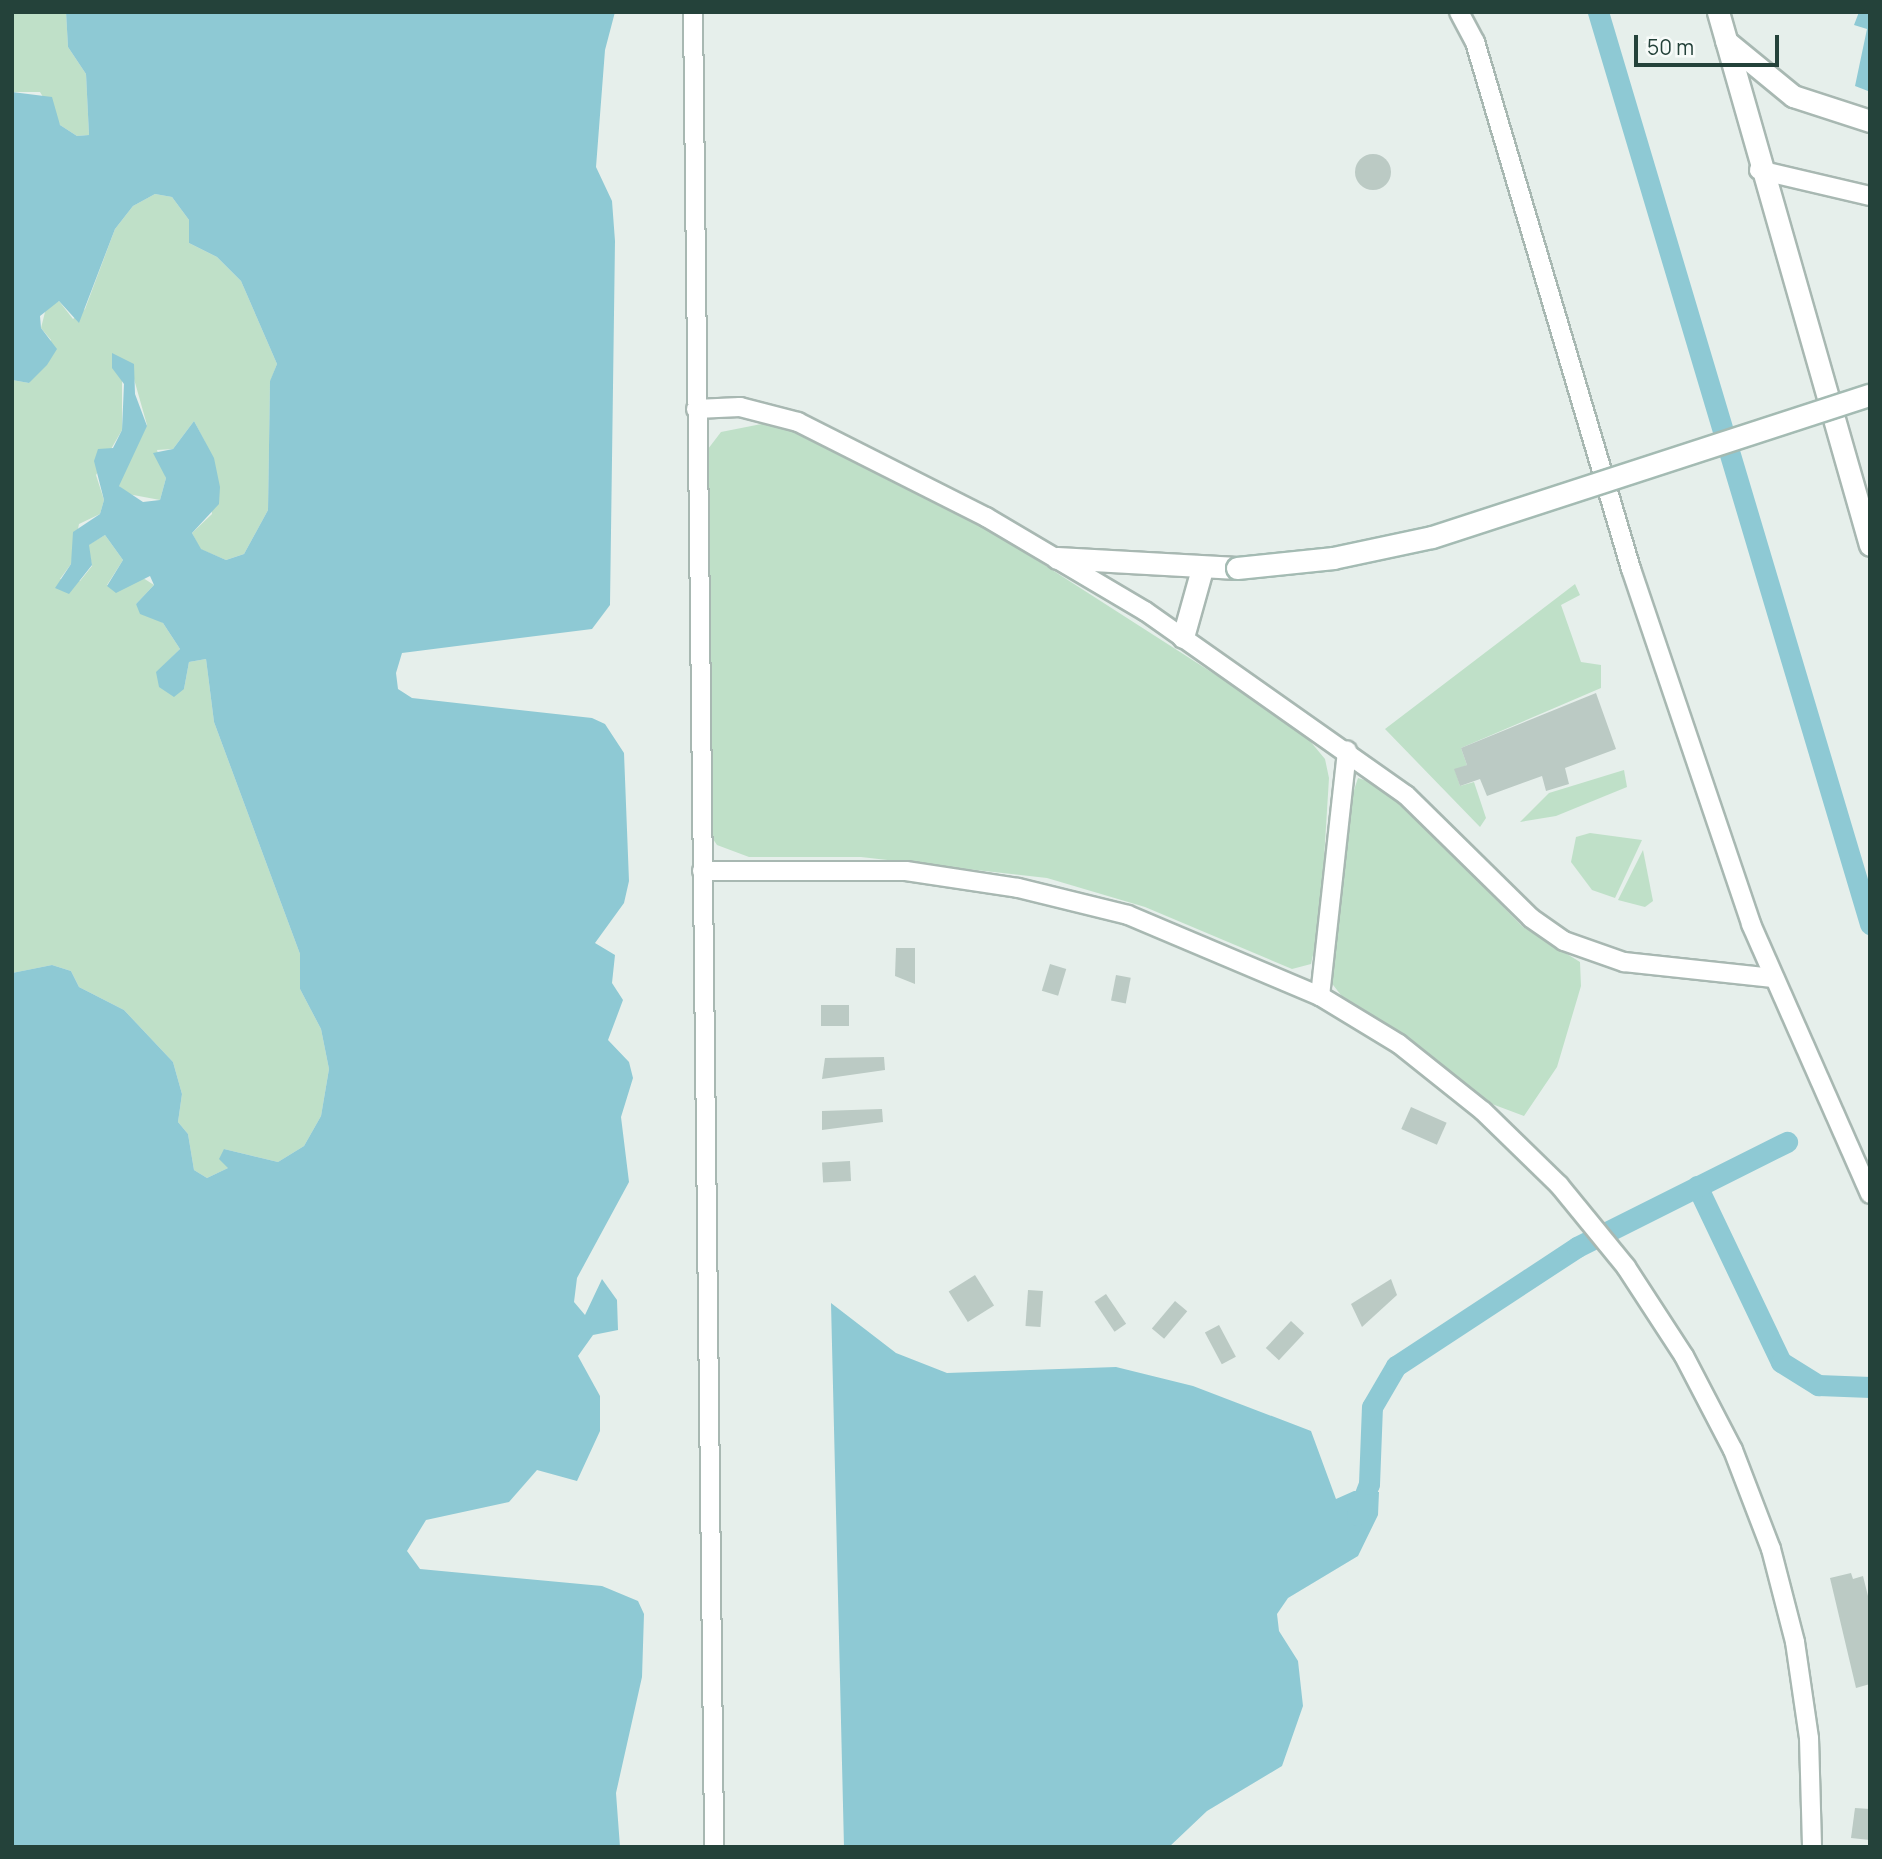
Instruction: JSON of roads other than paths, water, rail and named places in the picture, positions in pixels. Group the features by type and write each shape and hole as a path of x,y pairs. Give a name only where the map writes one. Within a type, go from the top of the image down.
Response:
{"main road":[{"path":"1718,12 1759,170 1870,545"},
{"path":"1725,39 1774,85 1812,106 1870,121"},
{"path":"1056,558 1202,569 1333,558 1432,537 1870,395"},
{"path":"1183,637 1202,569"}],"street":[{"path":"693,12 714,1847"},
{"path":"1459,12 1475,42 1631,569 1773,978 1870,1194"},
{"path":"1759,170 1870,196"},
{"path":"696,409 740,407 798,422 1056,558 1183,637 1347,750 1406,795 1531,918 1564,941 1625,962 1773,978"},
{"path":"1320,996 1347,750"},
{"path":"702,871 906,871 1018,887 1181,934 1320,996 1399,1044 1473,1102 1584,1214 1609,1246 1710,1402 1771,1549 1804,1690 1812,1847"}],"water":[{"path":"66,12 615,12 605,50 596,167 612,201 615,241 610,605 592,629 402,653 396,673 398,689 412,698 592,718 605,724 624,753 629,881 624,903 595,943 615,955 612,983 623,1000 608,1040 629,1062 633,1078 621,1117 629,1182 577,1278 574,1302 585,1315 602,1279 617,1300 618,1330 593,1335 578,1356 600,1396 600,1431 577,1481 537,1470 509,1502 426,1520 407,1551 420,1569 602,1586 638,1601 644,1614 642,1677 616,1793 620,1847 12,1847 12,973 52,965 71,971 79,987 124,1010 173,1062 182,1094 178,1122 188,1134 194,1170 207,1178 228,1168 219,1159 224,1149 278,1162 304,1146 321,1116 329,1069 321,1029 300,989 300,954 214,722 206,659 189,662 184,689 174,697 159,687 156,672 180,649 163,623 140,614 136,604 154,585 150,576 116,593 107,586 123,560 105,535 89,545 92,565 69,594 55,588 71,564 73,532 100,514 104,500 94,461 98,449 113,448 122,430 124,384 112,368 112,353 134,364 135,394 147,426 119,486 143,502 160,500 166,478 153,453 173,449 194,421 214,458 220,487 219,504 192,533 201,549 226,560 244,554 268,510 270,381 277,364 241,281 217,257 189,243 189,220 172,197 155,194 133,206 115,229 79,323 59,301 40,316 41,328 57,349 47,365 29,383 12,380 12,92 52,97 60,125 77,136 89,135 86,74 68,47"},
{"path":"1859,12 1870,12 1868,91 1855,86 1867,29 1854,25"},
{"path":"831,1303 896,1353 947,1373 1116,1367 1193,1386 1311,1431 1336,1499 1354,1491 1379,1492 1378,1515 1358,1556 1288,1598 1277,1614 1279,1631 1298,1661 1303,1706 1282,1766 1207,1811 1169,1847 844,1847"}],"waterway":[{"path":"1598,12 1870,924"},
{"path":"1357,1515 1369,1484 1372,1407 1396,1366 1577,1247 1787,1142"},
{"path":"1697,1186 1781,1362 1818,1385 1870,1387"}]}
